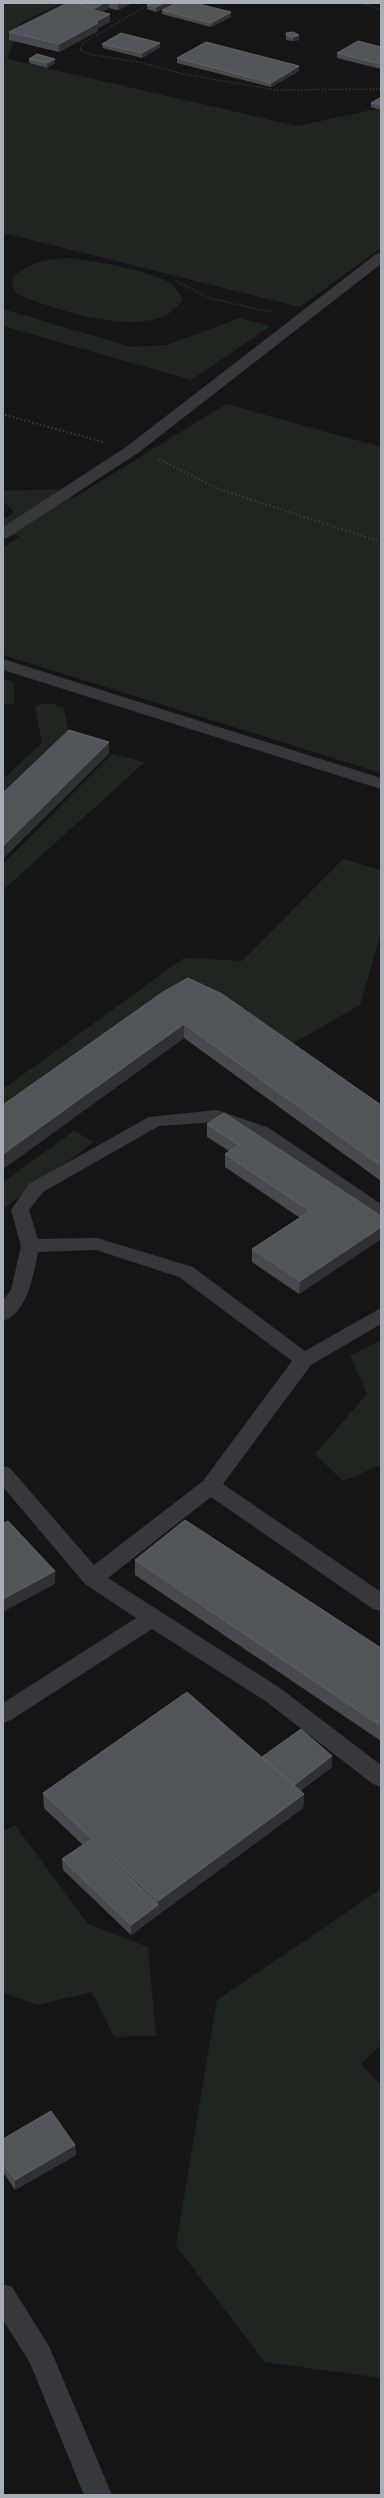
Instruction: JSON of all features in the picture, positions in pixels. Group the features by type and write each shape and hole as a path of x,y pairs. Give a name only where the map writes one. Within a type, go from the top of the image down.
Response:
{"street":[{"path":"3,534 132,450 381,257"},
{"path":"3,664 381,784"}],"lane":[{"path":"3,1314 20,1291 30,1246 20,1210 36,1188 155,1121 217,1116 263,1132 381,1213"},
{"path":"30,1246 97,1244 186,1272 304,1360"},
{"path":"93,1578 210,1486 304,1360 381,1315"},
{"path":"3,1473 93,1578 152,1618 272,1694 381,1778"},
{"path":"210,1486 381,1603"},
{"path":"3,1714 152,1618"},
{"path":"3,2296 40,2355 98,2495"}],"path":[{"path":"152,3 83,43 80,50 88,54 143,62 183,74 276,90 381,89"},
{"path":"362,3 381,10"},
{"path":"176,281 185,288 209,298 300,319"},
{"path":"3,414 167,461 216,488 381,542"}],"shaded area":[{"path":"3,3 63,3 21,23 7,59 297,126 381,108 381,248 300,307 8,234 3,236"},
{"path":"71,258 123,267 162,279 171,284 183,299 170,313 151,320 129,322 104,320 79,315 16,294 12,283 14,276 21,271 41,262 54,259"},
{"path":"3,309 131,347 167,345 240,318 271,326 191,380 3,326"},
{"path":"226,404 381,447 381,773 3,655 3,547 20,537 8,533 3,529 3,520 14,512 4,502 3,491 55,489 72,499"},
{"path":"3,679 14,682 14,704 3,704"},
{"path":"49,703 63,707 70,737 3,801 3,779 42,743 35,706"},
{"path":"112,754 145,762 3,890 3,864"},
{"path":"343,859 381,870 381,932 360,1005 290,1045 189,984 3,1115 3,1089 184,958 242,961"},
{"path":"74,1131 94,1142 3,1209 3,1182"},
{"path":"381,1340 381,1465 343,1481 315,1454 367,1394 350,1356"},
{"path":"15,1825 88,1924 148,1947 156,2036 114,2037 92,1992 37,2005 3,1992 3,1831"},
{"path":"381,1889 381,2045 361,2064 381,2085 381,2378 265,2362 176,2246 217,2000"}],"building":[{"path":"67,3 76,3 87,6 92,3 104,3 92,10 110,14 95,22 98,23 59,44 9,32"},
{"path":"151,3 164,3 156,7 147,5"},
{"path":"176,3 195,3 231,12 211,23 162,10"},
{"path":"293,32 299,35 293,37 286,35 286,33"},
{"path":"121,33 160,43 142,53 102,44"},
{"path":"358,41 381,47 381,64 337,53"},
{"path":"206,42 299,66 271,83 177,58"},
{"path":"37,54 55,59 47,63 29,59"},
{"path":"381,97 381,105 371,103"},
{"path":"69,730 109,742 3,846 3,793"},
{"path":"188,978 222,994 381,1105 381,1166 184,1024 3,1154 3,1105 163,992"},
{"path":"224,1113 381,1216 381,1227 300,1281 252,1249 310,1211 225,1154 239,1145 207,1124"},
{"path":"185,1520 381,1648 381,1726 135,1560"},
{"path":"8,1521 55,1571 3,1599 3,1523"},
{"path":"187,1692 304,1794 158,1901 43,1793"},
{"path":"301,1729 332,1756 294,1785 262,1757"},
{"path":"90,1840 158,1905 131,1925 62,1859"},
{"path":"51,2111 75,2145 15,2180 3,2163 3,2139"}]}
